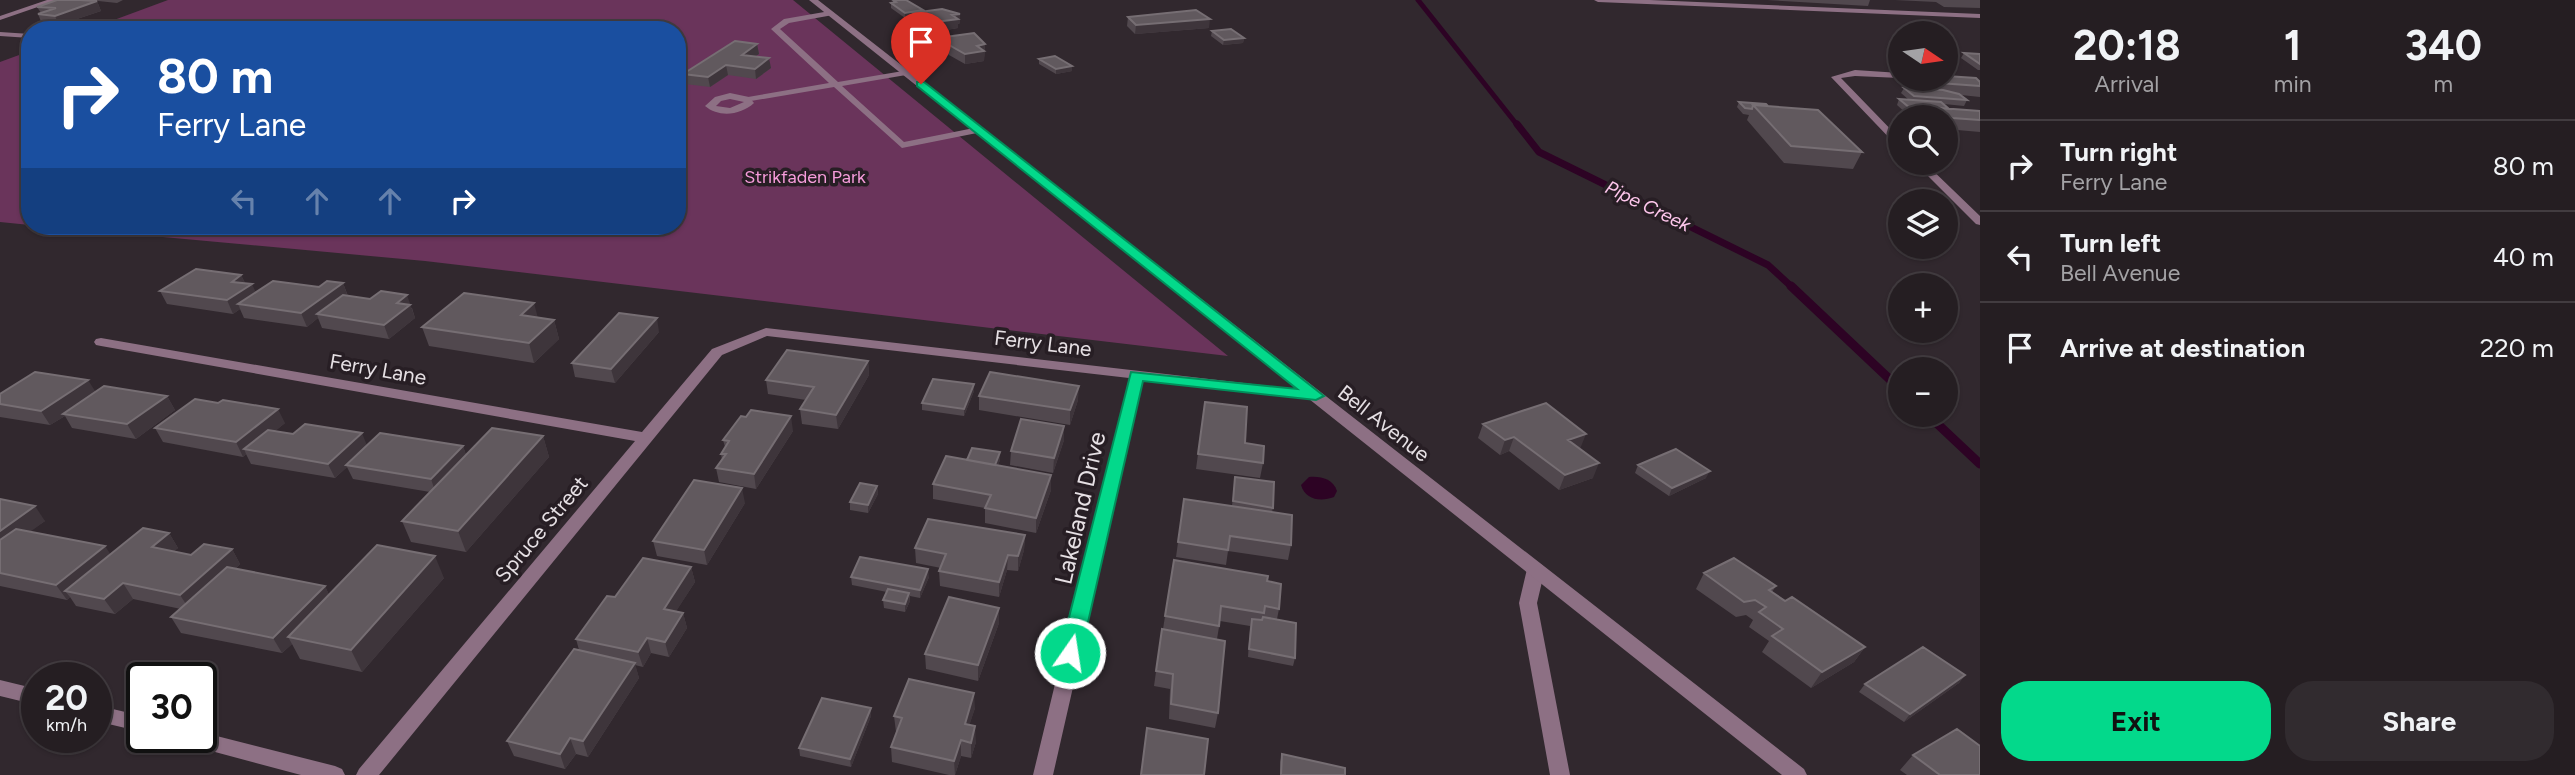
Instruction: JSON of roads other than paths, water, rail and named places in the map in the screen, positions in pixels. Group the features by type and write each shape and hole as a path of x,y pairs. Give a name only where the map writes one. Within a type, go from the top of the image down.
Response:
{"street":[{"path":"0,18 54,0"},
{"name":"Bell Avenue","path":"813,0 1797,775"},
{"path":"1598,0 1980,16"},
{"path":"830,13 787,21 775,29 902,145 979,130"},
{"path":"0,34 21,35"},
{"path":"748,100 906,72"},
{"path":"1888,75 1841,74 1835,77 1888,132"},
{"path":"1932,175 1980,222"},
{"name":"Ferry Lane","path":"766,332 1316,396"},
{"name":"Spruce Street","path":"366,775 717,352 766,332"},
{"name":"Ferry Lane","path":"101,342 647,438"},
{"name":"Lakeland Drive","path":"1043,775 1137,375"},
{"path":"1536,569 1528,603 1560,775"},
{"path":"0,688 21,693"},
{"path":"217,744 335,775"}],"waterway":[{"name":"Pipe Creek","path":"1418,0 1518,126"},
{"name":"Pipe Creek","path":"1517,124 1539,152 1768,265 1793,288"},
{"name":"Pipe Creek","path":"1791,286 1888,378"},
{"name":"Pipe Creek","path":"1941,427 1980,464"}],"park label":[{"name":"Strikfaden Park","path":"805,177"}]}
